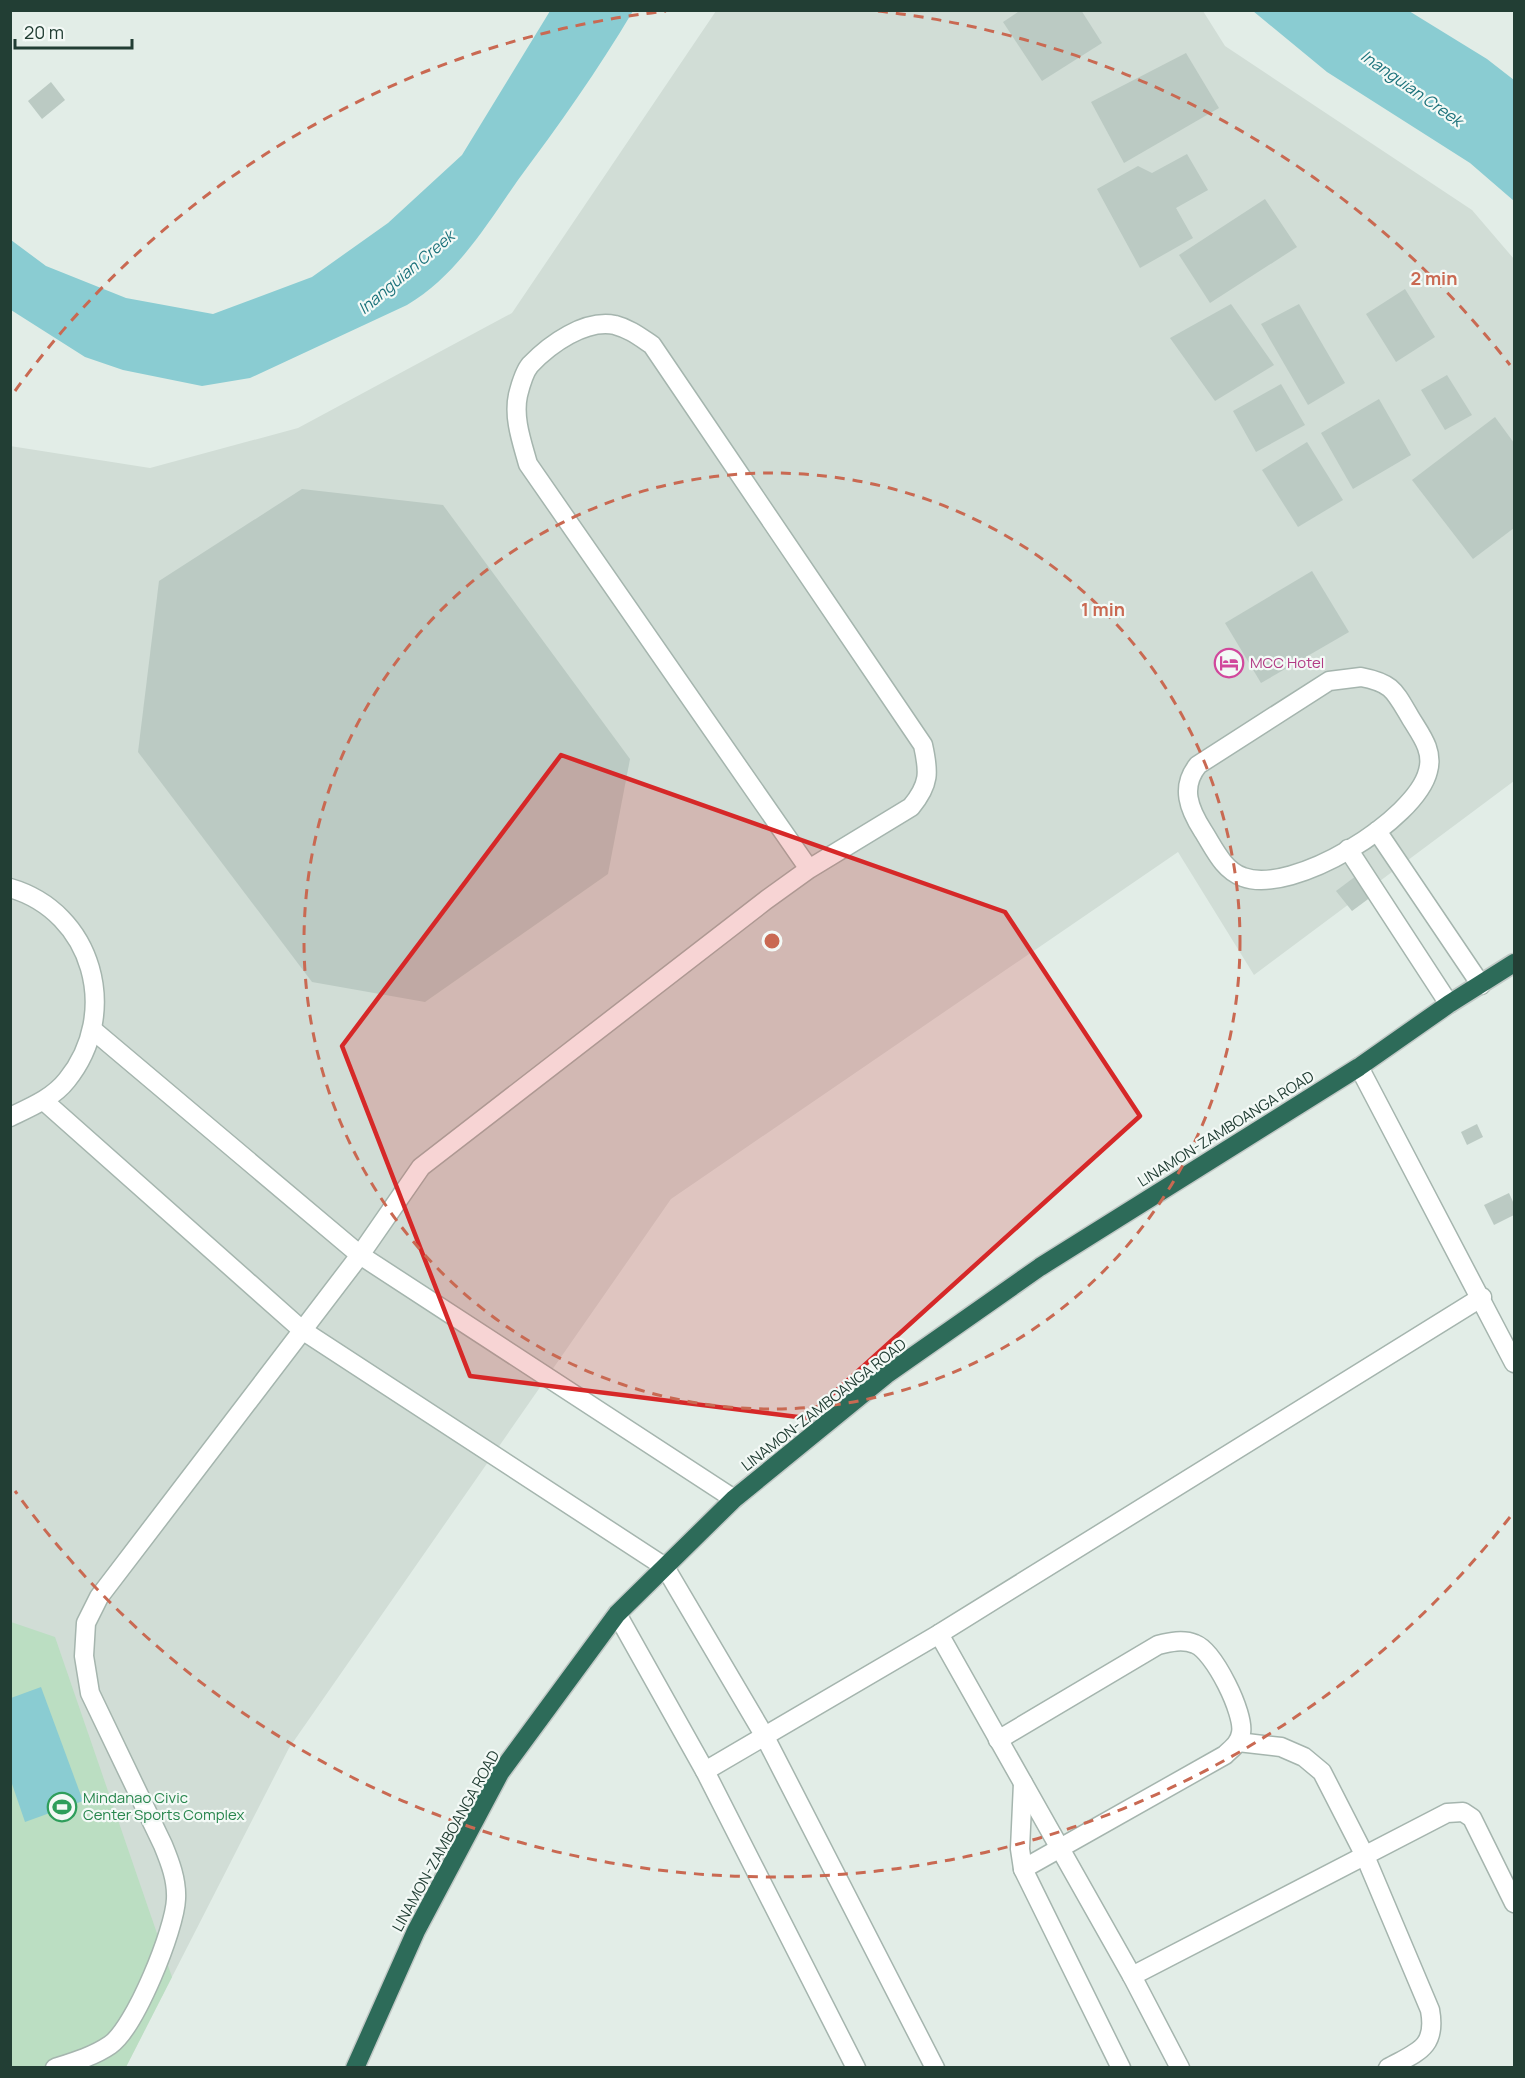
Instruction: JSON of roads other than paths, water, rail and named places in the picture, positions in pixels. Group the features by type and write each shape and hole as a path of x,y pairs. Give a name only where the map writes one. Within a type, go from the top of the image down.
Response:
{"highway":[{"name":"LINAMON-ZAMBOANGA ROAD","path":"355,2067 416,1931 500,1773 617,1614 734,1500 886,1375 1040,1267 1359,1067 1449,1004 1515,963"}],"lane":[{"path":"55,2067 81,2060 113,2044 136,2010 172,1928 176,1897 173,1870 163,1845 90,1693 84,1656 86,1623 99,1597 360,1255 421,1167 809,870 911,807 923,793 928,769 922,745 652,345 632,331 615,325 589,326 565,337 529,366 518,397 518,423 528,464 809,870"},
{"path":"1361,677 1382,681 1393,688 1429,750 1429,769 1421,790 1377,831 1299,874 1272,881 1245,878 1228,870 1193,816 1186,795 1191,774 1198,765 1329,681 1361,677"},
{"path":"1377,831 1480,985"},
{"path":"1347,849 1449,1004"},
{"path":"10,888 30,893 63,918 85,951 96,990 93,1030 83,1058 66,1082 44,1101 10,1117"},
{"path":"93,1030 360,1255 734,1500"},
{"path":"1359,1067 1515,1363"},
{"path":"44,1101 302,1330 665,1567 764,1736 935,2067"},
{"path":"705,1771 939,1634 1482,1297"},
{"path":"617,1614 705,1771 856,2067"},
{"path":"939,1634 1061,1848 1180,2067"},
{"path":"998,1740 1158,1645 1175,1640 1196,1644 1211,1657 1239,1711 1242,1730 1238,1742 1225,1755 1023,1869"},
{"path":"1238,1742 1281,1747 1304,1756 1322,1772 1365,1856 1430,2010 1433,2028 1427,2045 1388,2067"},
{"path":"1023,1783 1020,1849 1023,1869 1121,2067"},
{"path":"1132,1976 1447,1813 1463,1812 1479,1828 1515,1903"}],"water":[{"name":"Inanguian Creek","path":"550,11 633,11 578,97 469,249 441,280 407,305 250,378 202,386 123,370 85,357 11,310 11,240 46,266 126,298 213,314 312,277 388,223 462,155"},
{"name":"Inanguian Creek","path":"1253,11 1409,11 1487,59 1514,80 1514,201 1470,163 1327,72"},
{"path":"41,1687 83,1801 25,1822 11,1781 11,1698"}],"place":[{"name":"MCC Hotel","path":"1229,663"},
{"name":"Mindanao Civic Center Sports Complex","path":"62,1807"}]}
